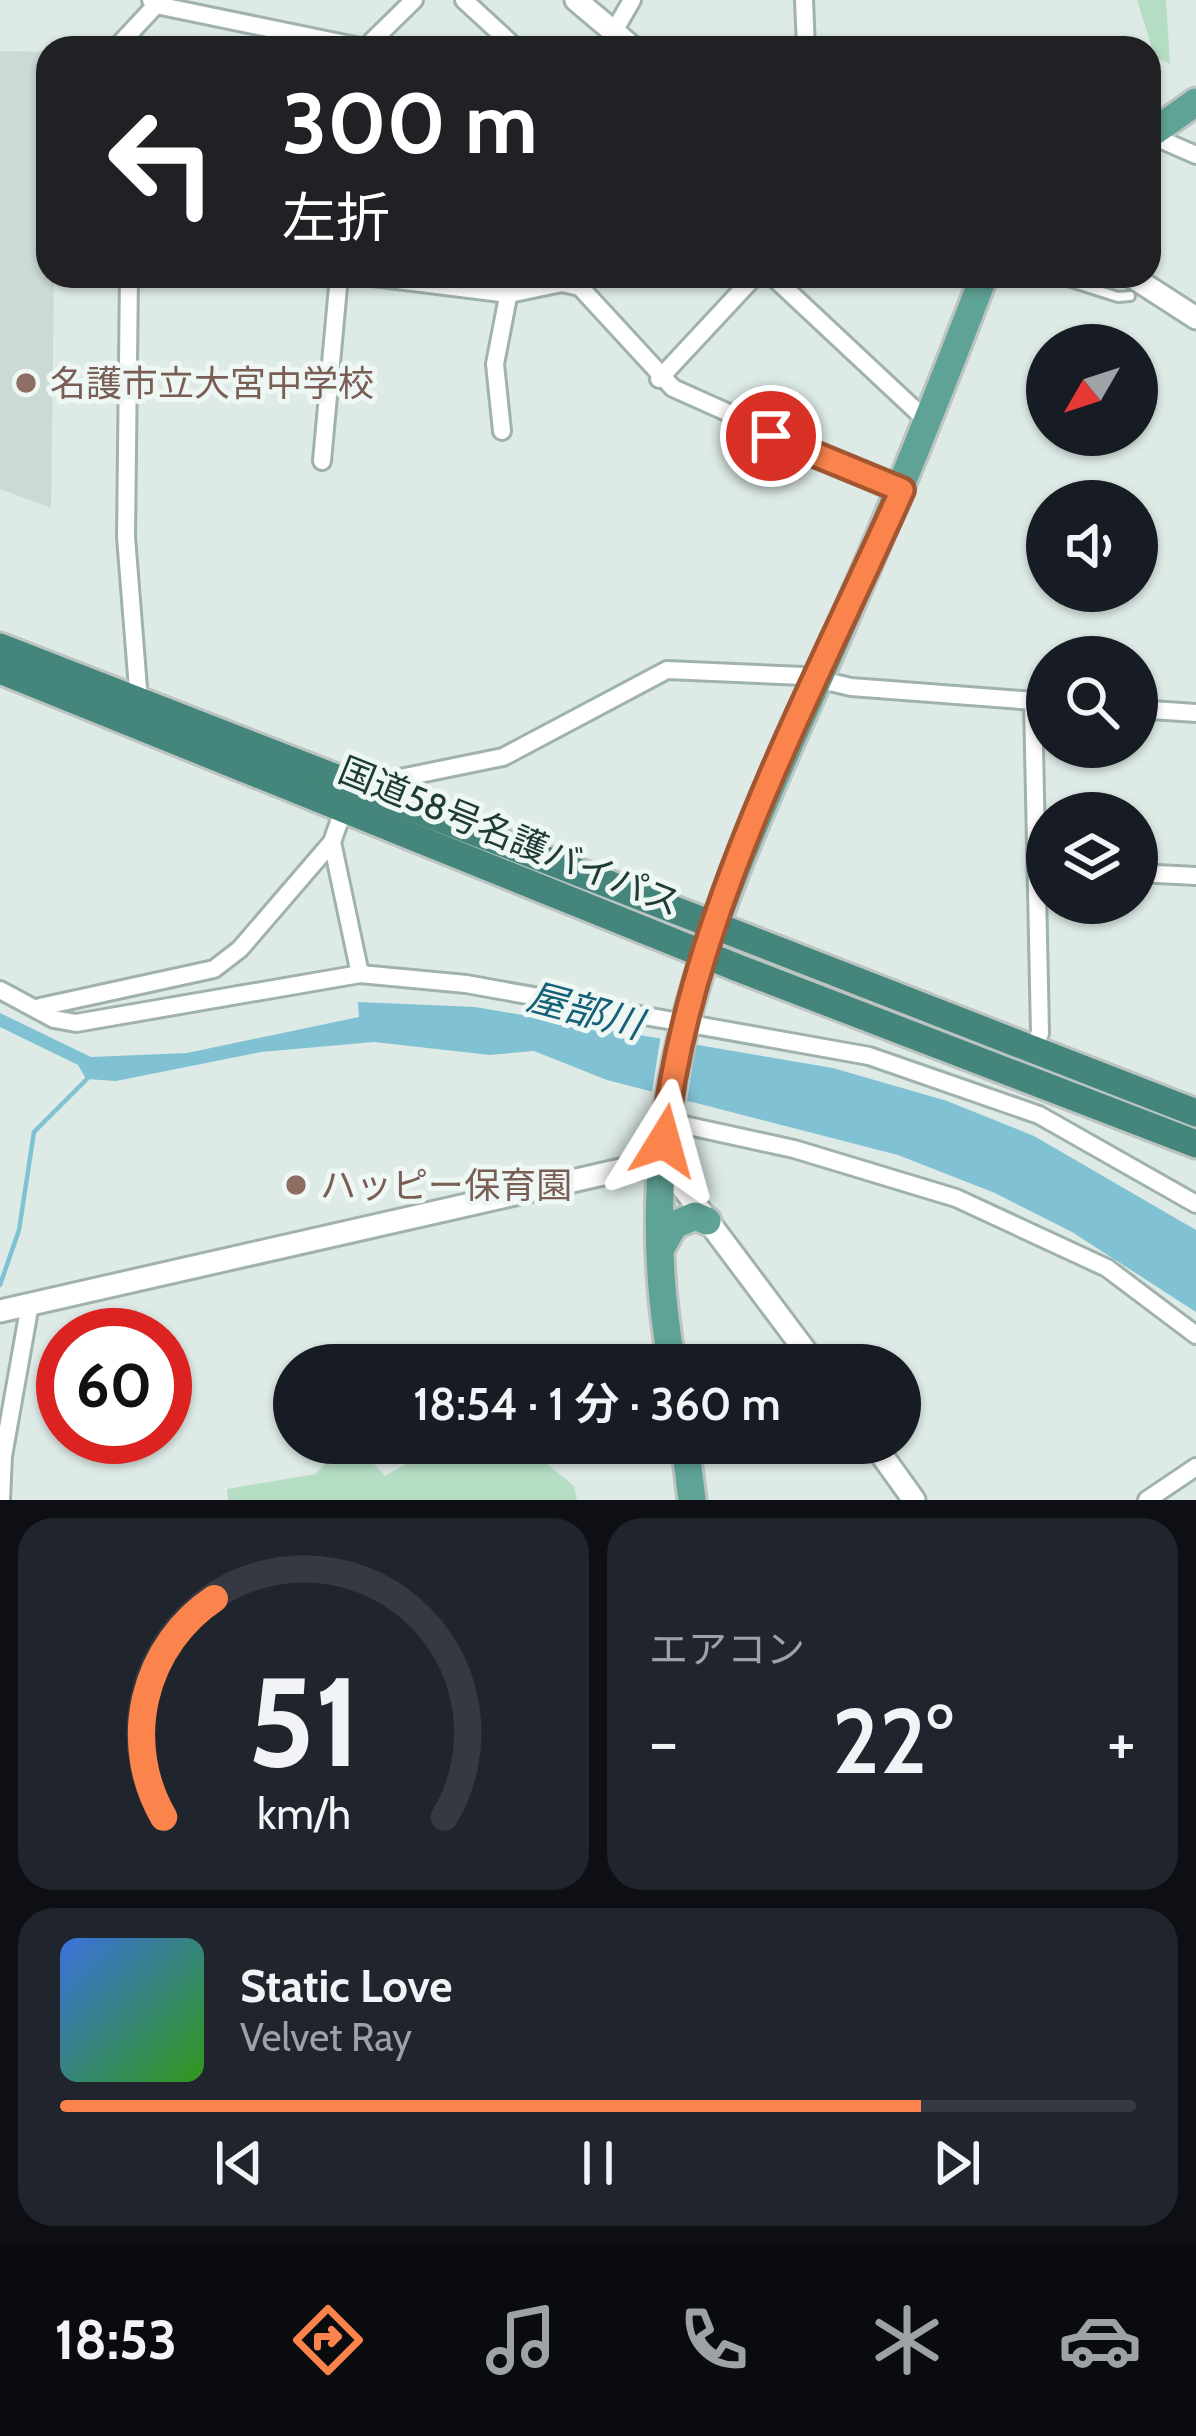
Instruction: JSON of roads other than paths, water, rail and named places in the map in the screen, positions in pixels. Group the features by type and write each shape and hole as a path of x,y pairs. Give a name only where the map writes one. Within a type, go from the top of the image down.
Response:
{"highway":[{"name":"国道58号名護バイパス","path":"0,646 139,701 350,797"},
{"name":"国道58号名護バイパス","path":"0,670 350,797 1196,1144"},
{"name":"国道58号名護バイパス","path":"708,940 1033,1048 1196,1113"}],"main road":[{"path":"1161,127 1196,102"},
{"path":"670,1344 661,1249 661,1166 681,1028 708,940 902,490 979,288"},
{"path":"661,1249 680,1222 695,1216 706,1220"},
{"path":"688,1464 692,1500"}],"street":[{"path":"377,36 414,0"},
{"path":"464,0 503,36"},
{"path":"576,0 617,36"},
{"path":"614,34 632,0"},
{"path":"804,0 806,36"},
{"path":"126,36 154,3 309,36"},
{"path":"1161,140 1196,155"},
{"path":"129,288 126,537 139,701"},
{"path":"322,460 338,288"},
{"path":"502,431 495,364 510,288"},
{"path":"582,288 659,379 771,436 902,490"},
{"path":"659,379 744,288"},
{"path":"785,288 928,422"},
{"path":"1138,288 1196,318"},
{"path":"40,1006 214,969 239,949 332,842 350,797 503,757 667,670 748,671 1026,701"},
{"path":"1158,710 1196,713"},
{"path":"332,842 360,974"},
{"path":"1158,874 1196,876"},
{"path":"1033,1048 1040,1033 1040,924"},
{"path":"0,990 40,1006 54,1018 76,1023 360,974 466,985 681,1028 869,1056 1039,1115 1196,1204"},
{"path":"1039,1115 1048,1087"},
{"path":"666,1117 794,1149 956,1198 1106,1268 1196,1335"},
{"path":"0,1311 625,1169 661,1166 800,1344"},
{"path":"1,1500 3,1456 31,1304"},
{"path":"888,1464 914,1500"},
{"path":"1147,1500 1196,1467"}],"lane":[{"path":"1090,288 1118,297 1131,288"}],"water":[{"path":"358,1002 475,1007 833,1068 947,1101 1034,1136 1196,1230 1196,1312 1072,1232 995,1193 898,1155 607,1080 534,1051 490,1055 374,1042 261,1052 116,1081 86,1079 78,1065 0,1027 0,1013 91,1057 187,1053 359,1017"}],"waterway":[{"path":"0,1285 19,1230 34,1132 87,1079"}],"place":[{"name":"名護市立大宮中学校","path":"26,383"},
{"name":"ハッピー保育園","path":"296,1185"}],"water label":[{"name":"屋部川","path":"585,1010"}]}
